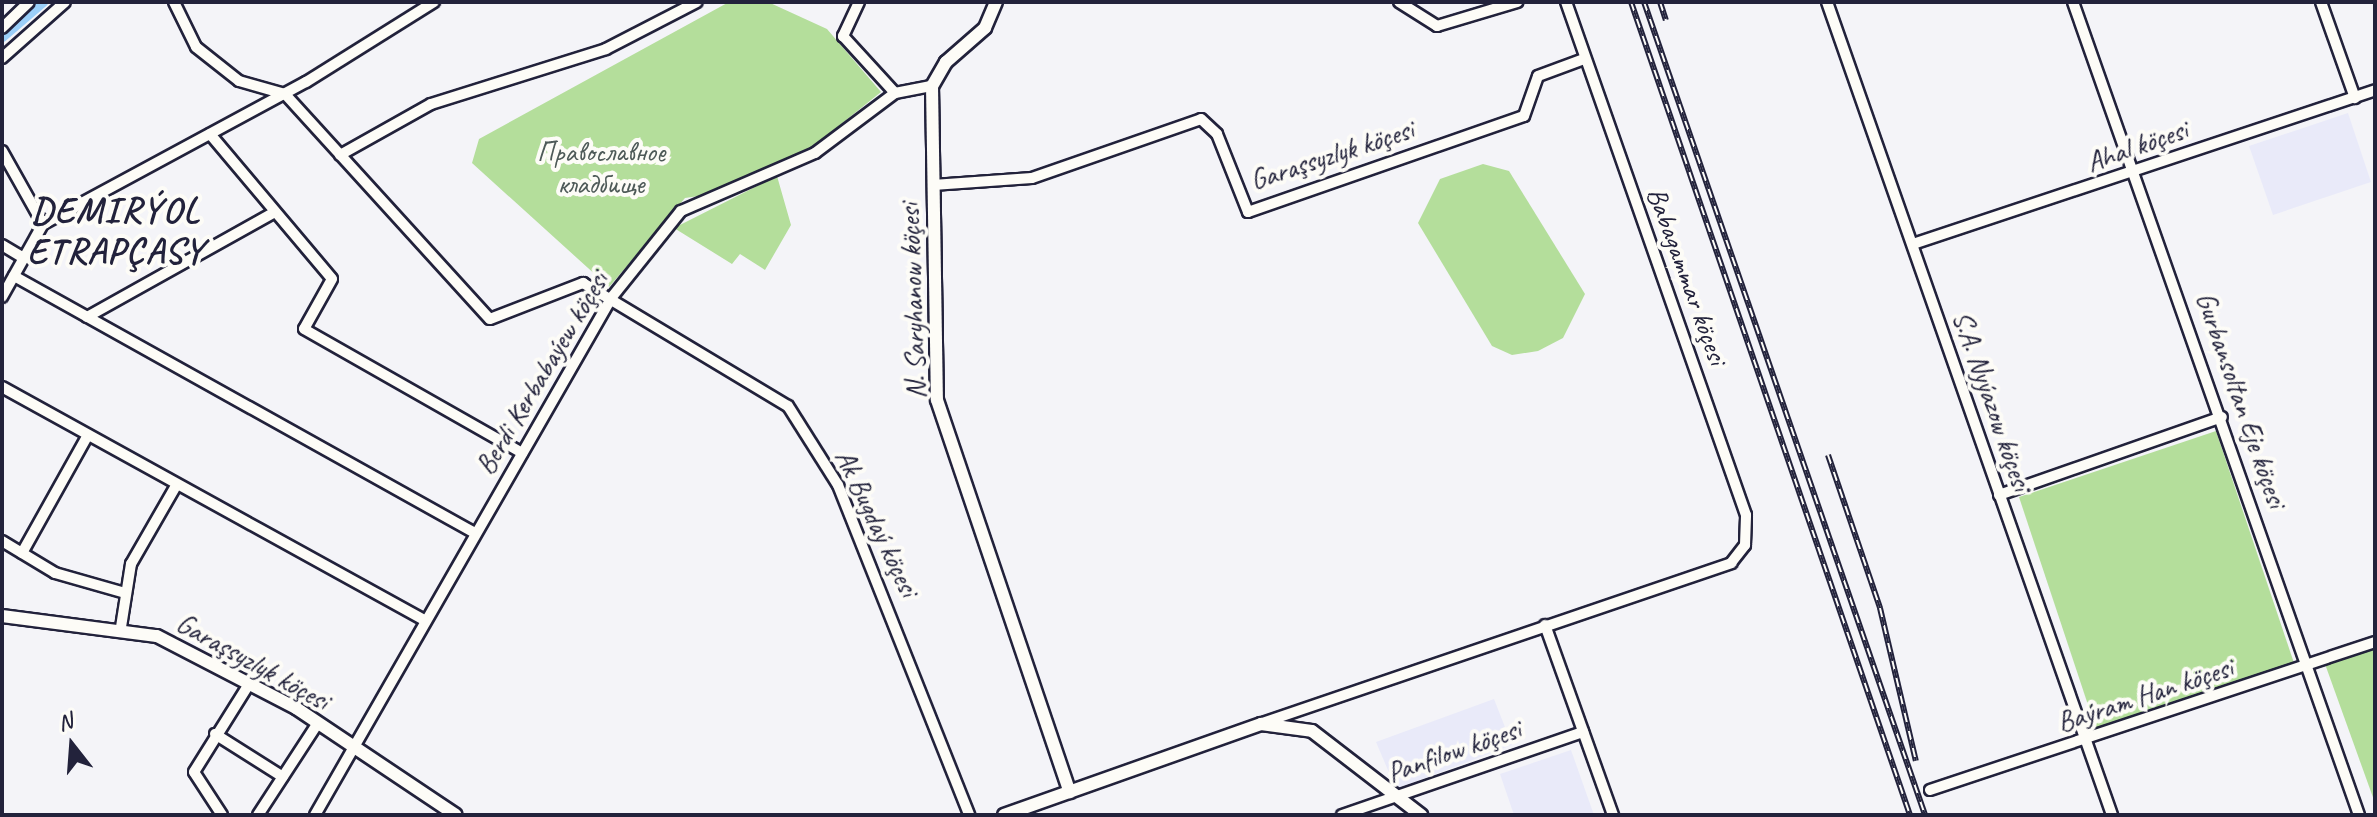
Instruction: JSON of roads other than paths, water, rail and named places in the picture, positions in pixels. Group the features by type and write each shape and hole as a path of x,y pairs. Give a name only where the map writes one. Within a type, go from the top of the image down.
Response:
{"main road":[{"path":"932,86 946,62 985,28 996,2"},
{"name":"N. Saryhanow köçesi","path":"932,86 937,400 1070,792"},
{"name":"Garaşsyzlyk köçesi","path":"2,616 121,627 157,636 318,723 456,815"},
{"path":"1004,815 1261,724 1312,731 1421,815"}],"street":[{"path":"2,28 29,2"},
{"path":"2,58 65,2"},
{"path":"174,2 196,47 239,81 285,94 340,155 431,104 606,49 697,2"},
{"path":"2,297 43,224 285,94 434,2"},
{"path":"859,2 843,36 895,93"},
{"path":"1399,2 1437,26 1517,2"},
{"name":"Babagammar köçesi","path":"1545,625 1731,563 1745,545 1746,515 1566,2"},
{"name":"S.A. Nyýazow köçesi","path":"1827,2 2112,815"},
{"name":"Gurbansoltan Eje köçesi","path":"2073,2 2222,417 2359,815"},
{"path":"2321,2 2355,98"},
{"name":"Garaşsyzlyk köçesi","path":"933,185 1032,178 1201,119 1217,134 1248,212 1524,116 1538,76 1584,59"},
{"name":"Berdi Kerbabaýew köçesi","path":"315,815 423,619 612,297 681,211 815,153 895,93 932,86"},
{"name":"Ahal köçesi","path":"1913,244 2375,90"},
{"path":"210,134 332,279 304,329 522,453"},
{"path":"2,151 43,224"},
{"name":"Ak Bugdaý köçesi","path":"340,155 490,319 583,283 612,297 788,406 838,485 969,815"},
{"path":"87,317 275,212"},
{"path":"2,245 24,258"},
{"path":"14,276 473,532"},
{"path":"2,387 423,619"},
{"path":"1999,495 2222,417"},
{"path":"22,553 88,435"},
{"path":"121,627 131,564 177,484"},
{"path":"2,541 55,573 125,593"},
{"path":"1261,724 1545,625 1613,815"},
{"name":"Baýram Han köçesi","path":"1930,790 2375,642"},
{"path":"222,815 194,772 249,684"},
{"path":"258,815 318,723"},
{"name":"Panfilow köçesi","path":"1342,815 1583,732"},
{"path":"215,734 283,777"}],"waterway":[{"path":"2,37 43,2"}],"railway":[{"path":"1631,2 1910,815"},
{"path":"1644,2 1925,815"},
{"path":"1660,2 1666,20"},
{"path":"1828,455 1880,608 1916,761"}],"district":[{"name":"DEMIRÝOL ETRAPÇASY","path":"116,230"}],"park label":[{"name":"Православное кладбище","path":"601,168"}]}
